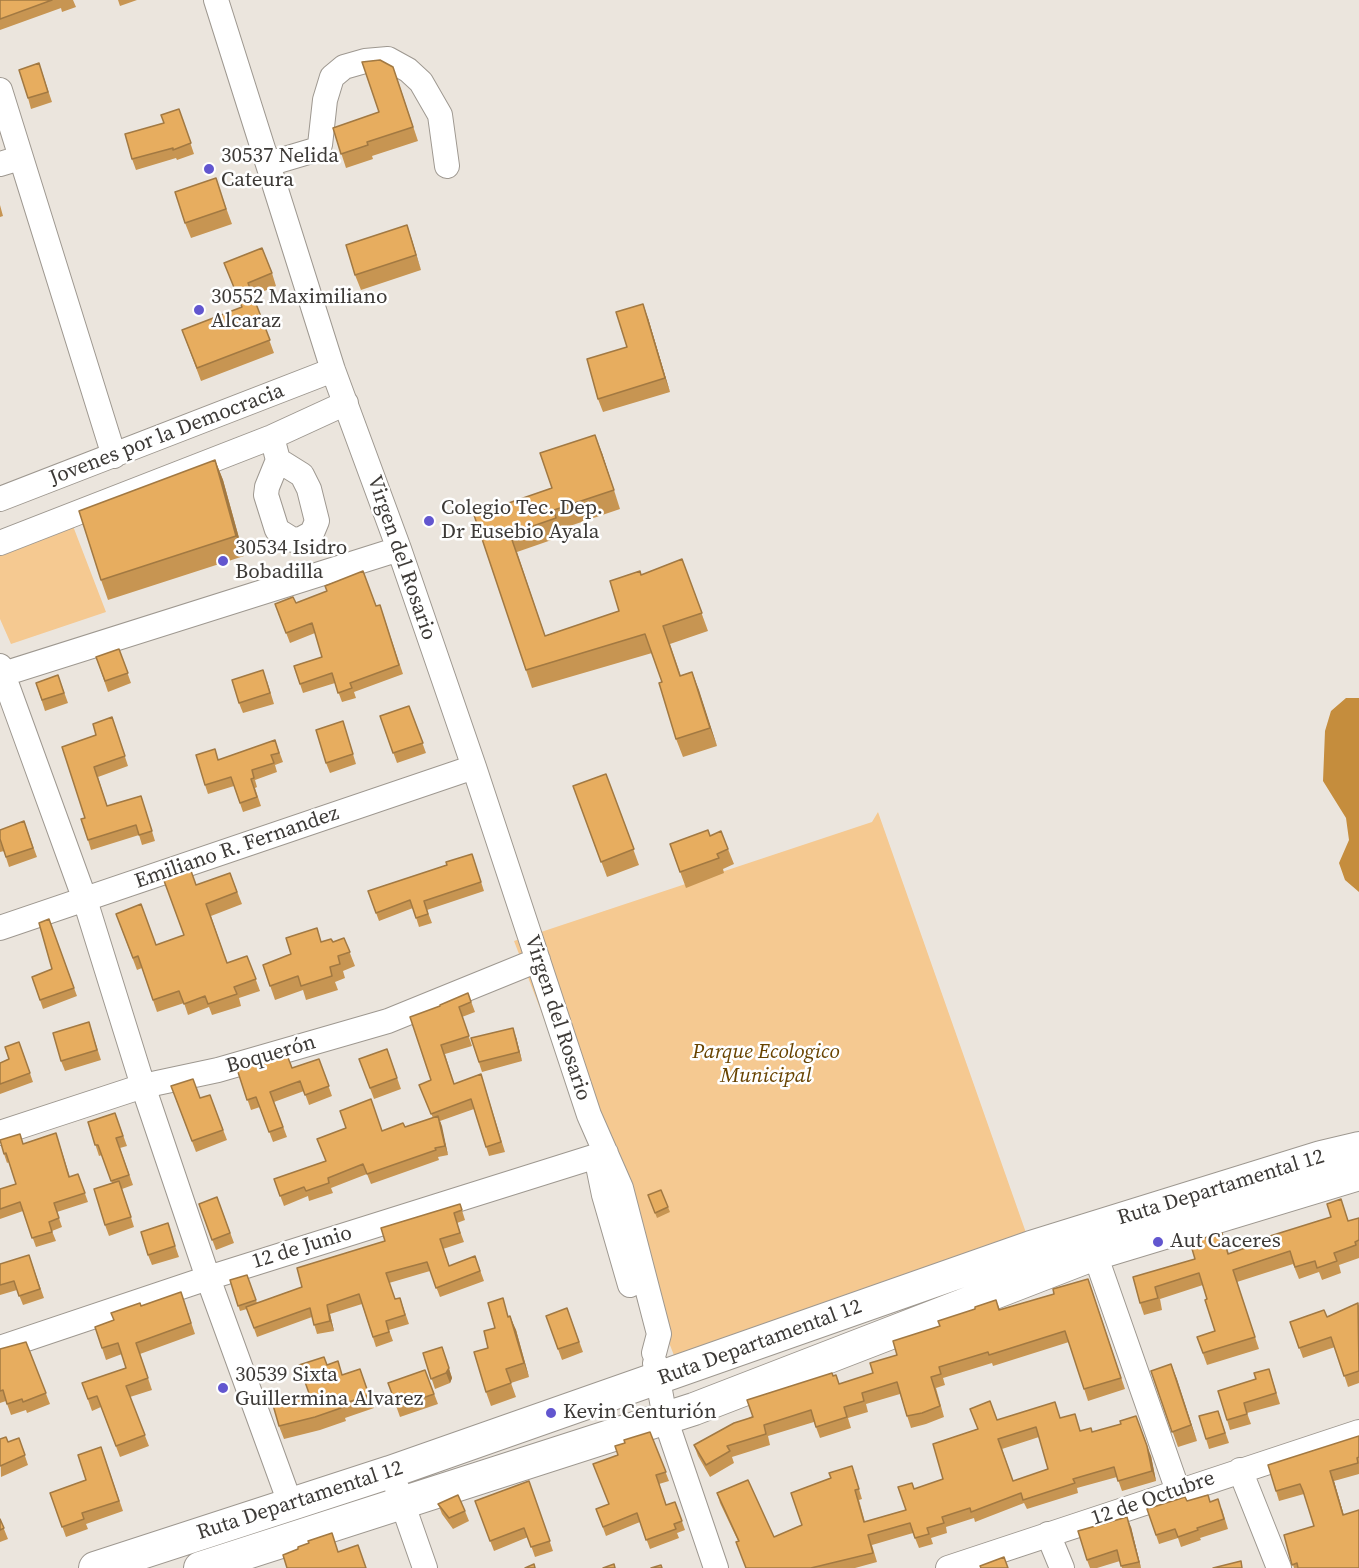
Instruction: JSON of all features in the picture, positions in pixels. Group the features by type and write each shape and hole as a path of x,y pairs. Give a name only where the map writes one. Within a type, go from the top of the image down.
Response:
{"main road":[{"name":"Ruta Departamental 12","path":"200,1568 705,1405 1090,1242 1321,1157 1359,1156"},
{"name":"Ruta Departamental 12","path":"95,1568 390,1472 656,1366 1090,1242"}],"street":[{"name":"Virgen del Rosario","path":"216,0 333,370 399,549 589,1115 601,1154 607,1206 645,1337 656,1366 665,1418 716,1568"},
{"path":"268,164 315,150 320,145 325,100 332,77 344,68 364,61 388,59 408,70 421,82 440,115 447,166"},
{"path":"0,90 10,161 114,456"},
{"name":"Jovenes por la Democracia","path":"0,499 333,370"},
{"path":"0,543 272,437 346,403"},
{"path":"272,437 278,460"},
{"path":"290,1503 208,1278 142,1086 85,900 1,672 399,549"},
{"name":"Emiliano R. Fernandez","path":"0,927 474,768"},
{"name":"Boquerón","path":"0,1133 142,1086 219,1070 388,1021 538,960"},
{"name":"12 de Junio","path":"0,1348 208,1278 601,1154"},
{"path":"1090,1242 1178,1491"},
{"name":"12 de Octubre","path":"948,1568 1359,1432"},
{"path":"1240,1470 1279,1568"},
{"path":"390,1472 425,1568"},
{"path":"1048,1534 1062,1568"}],"green space":[{"path":"73,526 106,612 11,644 0,619 0,555"},
{"name":"Parque Ecologico Municipal","path":"878,812 1031,1247 680,1371 514,941 872,822"}],"shaded area":[{"path":"1346,698 1359,698 1359,892 1345,880 1339,863 1349,840 1346,818 1323,781 1325,731 1331,711"}],"building":[{"path":"0,0 52,0 0,19"},
{"path":"380,60 393,67 413,127 367,142 368,145 341,154 333,128 379,112 362,62"},
{"path":"39,63 48,92 28,98 19,70"},
{"path":"179,109 191,143 173,150 173,148 132,159 125,134 164,123 161,115"},
{"path":"216,178 226,209 185,223 175,192"},
{"path":"407,225 416,255 355,275 346,245"},
{"path":"262,248 272,273 248,283 270,340 197,368 182,330 242,307 224,263"},
{"path":"643,304 665,378 598,399 587,359 627,347 616,312"},
{"path":"595,435 614,490 554,510 556,518 510,534 545,636 619,611 610,581 640,571 641,575 682,559 702,613 663,626 680,676 692,672 710,728 676,739 659,683 662,682 645,634 526,670 474,515 552,488 540,453"},
{"path":"215,460 236,536 101,580 79,511"},
{"path":"363,571 376,606 380,605 399,665 350,683 352,688 338,693 332,673 300,684 294,666 322,657 312,623 286,633 275,604 293,597 296,603 327,591 325,586"},
{"path":"119,649 128,673 105,681 96,657"},
{"path":"263,670 270,693 239,703 232,680"},
{"path":"58,675 64,693 42,700 36,683"},
{"path":"409,706 423,743 393,753 380,716"},
{"path":"112,717 125,756 94,767 107,806 141,796 152,831 139,835 136,825 88,840 81,819 85,818 62,747 96,735 93,724"},
{"path":"343,721 353,754 326,763 316,730"},
{"path":"275,740 279,753 271,755 274,763 252,770 254,778 251,779 257,797 240,803 231,777 205,785 196,755 215,749 218,760"},
{"path":"606,774 634,849 601,862 573,786"},
{"path":"24,821 33,848 6,857 0,839 0,830"},
{"path":"708,830 710,836 721,831 728,849 717,854 719,858 680,872 670,844"},
{"path":"472,854 481,882 424,901 428,914 416,918 410,900 376,913 368,891 447,865 446,862"},
{"path":"190,868 196,885 230,873 237,892 206,904 227,963 247,956 256,979 234,987 237,994 208,1004 205,996 184,1004 179,991 153,1000 138,956 133,958 116,914 141,904 156,945 184,935 163,878"},
{"path":"49,919 74,988 40,1000 32,977 52,969 39,923"},
{"path":"317,928 321,942 331,939 333,942 344,938 350,952 338,956 340,964 330,967 332,976 301,986 298,976 270,986 263,965 291,954 286,938"},
{"path":"468,993 471,1002 459,1007 469,1036 441,1045 454,1084 481,1074 501,1142 486,1147 471,1099 431,1114 419,1085 431,1080 410,1017"},
{"path":"89,1022 97,1050 61,1061 53,1033"},
{"path":"513,1028 519,1052 479,1062 471,1038"},
{"path":"19,1042 30,1073 0,1084 0,1063 9,1059 5,1047"},
{"path":"387,1049 397,1078 370,1088 359,1059"},
{"path":"287,1055 292,1068 319,1059 329,1086 305,1095 300,1081 270,1092 283,1127 269,1132 256,1097 247,1100 237,1069 259,1062 260,1065"},
{"path":"193,1079 200,1098 210,1095 223,1130 192,1141 171,1086"},
{"path":"371,1099 382,1131 403,1123 405,1127 438,1116 445,1146 367,1174 363,1164 328,1178 329,1183 306,1191 304,1187 280,1196 274,1179 326,1161 317,1139 346,1128 340,1111"},
{"path":"115,1113 123,1136 116,1138 129,1175 111,1181 98,1145 95,1145 88,1122"},
{"path":"56,1133 69,1177 78,1174 85,1193 54,1203 59,1218 49,1222 52,1232 32,1238 20,1202 0,1209 0,1189 16,1184 0,1140 20,1134 23,1144"},
{"path":"119,1181 131,1217 105,1225 94,1189"},
{"path":"661,1190 668,1207 655,1213 648,1195"},
{"path":"217,1197 230,1233 212,1240 199,1204"},
{"path":"1341,1199 1348,1221 1359,1218 1359,1240 1355,1242 1356,1245 1334,1253 1337,1261 1317,1268 1315,1261 1295,1267 1290,1251 1233,1270 1255,1337 1203,1353 1197,1337 1215,1331 1199,1273 1155,1287 1158,1298 1140,1303 1133,1277 1195,1259 1190,1242 1222,1233 1228,1254 1271,1239 1270,1236 1331,1217 1327,1204"},
{"path":"460,1204 462,1210 454,1213 460,1233 440,1239 449,1266 475,1256 480,1271 436,1288 427,1262 386,1273 395,1299 400,1298 405,1315 386,1321 389,1332 373,1337 359,1294 327,1305 330,1321 314,1325 310,1308 254,1328 246,1307 302,1287 297,1268 385,1241 381,1228"},
{"path":"168,1223 175,1246 148,1255 141,1232"},
{"path":"29,1255 40,1289 19,1296 14,1281 0,1285 0,1264"},
{"path":"247,1275 256,1300 238,1306 230,1280"},
{"path":"1088,1279 1121,1378 1084,1389 1065,1331 989,1355 988,1352 939,1367 941,1374 931,1377 940,1406 922,1413 907,1416 897,1382 862,1393 864,1401 844,1407 847,1417 816,1427 811,1410 764,1425 766,1434 727,1446 730,1451 706,1465 694,1445 734,1423 753,1417 747,1400 832,1373 833,1376 836,1375 839,1384 873,1373 870,1363 897,1355 893,1341 940,1326 938,1321 996,1300 999,1310 1054,1294 1053,1289"},
{"path":"181,1292 191,1323 136,1343 148,1378 126,1386 145,1435 116,1446 97,1396 88,1399 82,1383 126,1368 118,1343 102,1348 95,1327 114,1320 111,1313 140,1303 141,1306"},
{"path":"503,1298 524,1363 506,1369 511,1383 486,1392 474,1352 488,1348 484,1331 495,1328 488,1303"},
{"path":"1358,1303 1359,1371 1344,1376 1331,1337 1299,1348 1290,1322 1324,1310 1327,1317"},
{"path":"567,1308 579,1342 558,1349 546,1316"},
{"path":"26,1342 46,1393 23,1402 22,1399 7,1404 3,1390 0,1391 0,1349"},
{"path":"442,1347 449,1368 446,1373 431,1379 423,1353"},
{"path":"324,1357 327,1365 338,1361 342,1375 360,1369 369,1395 315,1417 279,1426 273,1405 310,1396 299,1365"},
{"path":"1171,1364 1191,1425 1172,1432 1151,1371"},
{"path":"1269,1369 1276,1393 1244,1403 1247,1414 1227,1420 1218,1391 1256,1379 1254,1373"},
{"path":"425,1370 434,1394 397,1407 388,1383"},
{"path":"990,1401 997,1420 1055,1402 1060,1418 1075,1414 1080,1431 1091,1428 1092,1432 1121,1424 1120,1421 1136,1416 1147,1446 1152,1471 1118,1481 1114,1467 1073,1479 1075,1483 1023,1500 1021,1493 971,1512 970,1508 942,1517 944,1523 927,1528 929,1534 915,1538 910,1523 868,1535 873,1553 811,1568 746,1568 736,1542 739,1541 717,1493 748,1480 774,1537 802,1525 791,1493 831,1478 829,1473 852,1466 859,1489 855,1490 864,1522 906,1510 898,1487 912,1483 914,1489 943,1479 933,1444 978,1429 970,1409","holes":["1036,1427 1048,1469 1013,1481 998,1439"]},
{"path":"1218,1411 1225,1433 1206,1439 1199,1416"},
{"path":"650,1432 666,1472 656,1475 666,1505 675,1502 682,1521 674,1524 676,1529 646,1540 637,1513 603,1527 596,1509 609,1504 593,1464 618,1455 615,1446 625,1443 624,1440"},
{"path":"1359,1436 1358,1463 1330,1471 1343,1515 1359,1510 1359,1568 1298,1568 1297,1563 1292,1565 1284,1535 1314,1526 1300,1484 1276,1491 1268,1465"},
{"path":"6,1437 8,1442 19,1438 25,1455 0,1466 0,1439"},
{"path":"101,1447 119,1501 82,1513 84,1519 62,1527 50,1493 86,1480 78,1455"},
{"path":"529,1481 550,1541 531,1547 524,1528 490,1541 475,1501"},
{"path":"458,1495 465,1511 449,1518 438,1504"},
{"path":"1208,1495 1210,1502 1218,1499 1224,1519 1178,1537 1175,1529 1156,1535 1147,1509 1185,1497 1187,1501"},
{"path":"1127,1517 1139,1562 1121,1566 1117,1550 1087,1560 1078,1531"},
{"path":"332,1533 338,1552 358,1545 366,1568 287,1568 283,1555 309,1543 308,1541"},
{"path":"1004,1557 1008,1568 981,1568 980,1566"},
{"path":"1241,1561 1242,1568 1213,1568"},
{"path":"614,1564 615,1568 603,1568"}],"place":[{"name":"30537 Nelida Cateura","path":"209,169"},
{"name":"30552 Maximiliano Alcaraz","path":"199,310"},
{"name":"Colegio Tec. Dep. Dr Eusebio Ayala","path":"429,521"},
{"name":"30534 Isidro Bobadilla","path":"223,561"},
{"name":"Aut Caceres","path":"1158,1242"},
{"name":"30539 Sixta Guillermina Alvarez","path":"223,1388"},
{"name":"Kevin Centurión","path":"551,1413"}]}
